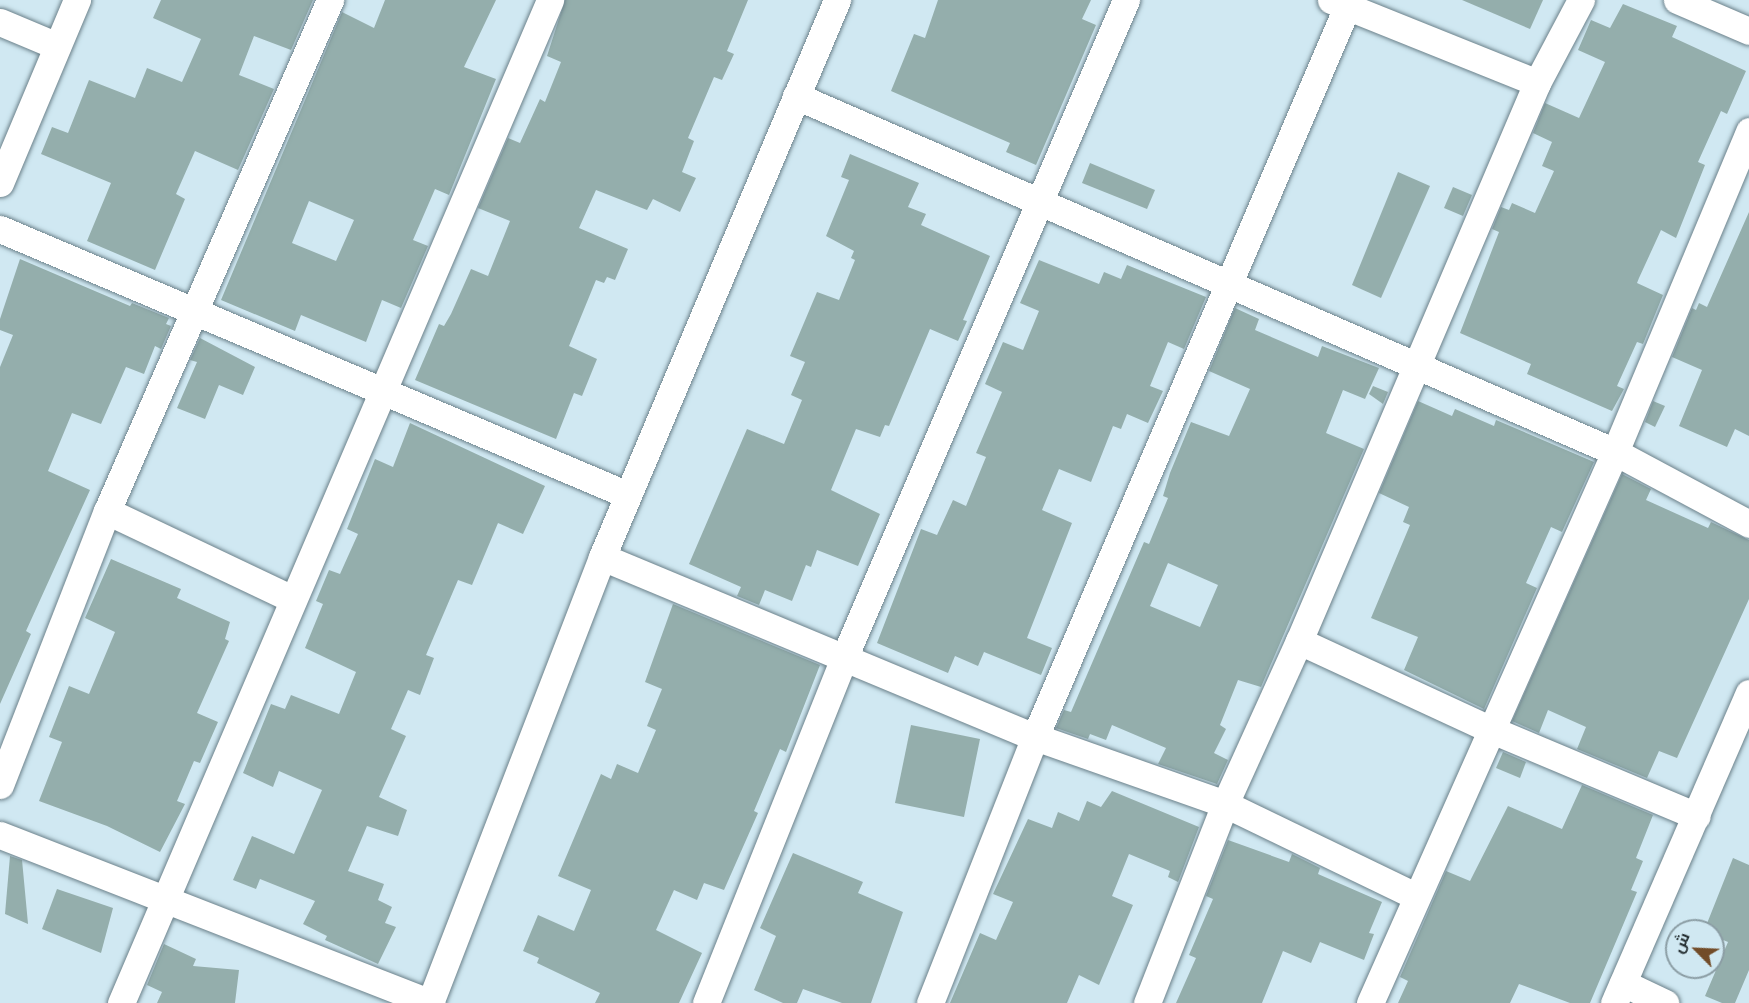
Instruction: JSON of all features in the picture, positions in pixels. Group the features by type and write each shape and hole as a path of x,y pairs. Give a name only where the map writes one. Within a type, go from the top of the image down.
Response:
{"street":[{"path":"0,183 77,0"},
{"path":"0,785 106,512 192,310 330,0"},
{"path":"121,1003 162,900 550,0"},
{"path":"0,835 431,1003 602,557 837,0"},
{"path":"706,1003 844,658 1126,0"},
{"path":"1147,1003 1225,804 1299,641 1537,83 1581,0"},
{"path":"1677,0 1749,31"},
{"path":"930,1003 1035,737 1228,284 1343,2 1537,83"},
{"path":"0,22 57,46"},
{"path":"796,96 1615,452 1749,524"},
{"path":"1370,1003 1415,896 1492,730 1615,452 1749,131"},
{"path":"0,229 628,495"},
{"path":"106,512 292,599"},
{"path":"602,557 1035,737 1225,804 1415,896"},
{"path":"1299,641 1492,730 1696,816"},
{"path":"1665,1003 1619,993 1749,693"}],"building":[{"path":"161,0 313,0 291,50 254,36 239,75 274,89 238,170 195,151 176,194 185,199 155,270 87,241 111,183 41,154 52,127 68,133 89,80 135,98 147,68 182,82 201,39 153,18"},
{"path":"385,0 496,0 464,67 496,79 449,195 435,189 413,240 428,246 401,308 382,300 366,342 301,315 295,331 221,300 342,12 374,28","holes":["309,201 354,220 336,261 292,243"]},
{"path":"565,0 748,0 727,51 734,54 722,80 714,77 688,138 694,141 682,172 696,178 680,212 653,199 647,210 596,190 579,228 628,249 615,280 607,277 604,283 596,280 569,346 597,359 582,396 574,393 556,439 415,380 439,324 444,326 451,314 471,269 488,276 510,221 478,208 508,138 520,143 540,99 545,102 561,62 547,56"},
{"path":"938,0 1091,0 1082,19 1096,25 1036,165 1006,152 1010,143 891,91 914,34 925,38"},
{"path":"1462,0 1543,0 1530,29"},
{"path":"1623,4 1677,26 1672,37 1746,71 1727,114 1721,111 1698,162 1705,165 1676,238 1661,230 1637,283 1663,295 1643,344 1637,342 1617,386 1624,389 1612,411 1527,374 1531,364 1460,333 1499,232 1492,229 1501,207 1509,210 1512,203 1535,213 1554,171 1542,166 1552,142 1533,133 1545,103 1579,118 1605,62 1578,50 1591,20 1610,28"},
{"path":"850,154 919,183 908,207 926,214 921,225 990,256 963,320 967,321 958,341 930,329 889,426 885,425 880,437 856,429 831,490 880,514 858,566 817,550 811,567 806,565 792,601 765,590 759,605 737,596 741,587 689,564 747,429 784,444 802,400 791,395 805,362 790,356 817,292 839,300 855,260 851,258 854,251 826,236 849,180 841,177"},
{"path":"1090,163 1155,190 1147,209 1082,183"},
{"path":"1398,172 1430,186 1381,298 1352,285"},
{"path":"1453,187 1472,195 1463,216 1444,208"},
{"path":"1749,212 1749,436 1735,429 1727,447 1679,426 1702,370 1672,357 1692,308 1696,310 1699,303 1707,307"},
{"path":"20,259 130,306 132,303 169,318 166,324 171,326 161,349 155,346 144,374 126,367 101,424 72,413 48,471 90,490 26,631 31,634 0,704 0,367 13,335 0,330 0,319"},
{"path":"1039,260 1099,284 1104,272 1121,279 1127,265 1206,297 1184,349 1168,342 1150,386 1163,391 1148,423 1127,414 1121,429 1113,426 1091,482 1059,469 1042,510 1072,523 1027,638 1052,648 1041,675 984,652 978,666 955,656 948,673 877,643 921,529 937,535 953,500 966,506 986,457 976,453 1002,392 985,384 1003,342 1023,350 1039,311 1020,303"},
{"path":"1235,308 1259,319 1255,330 1318,357 1322,346 1379,368 1365,399 1343,390 1326,433 1364,449 1261,687 1238,680 1220,725 1226,729 1214,753 1228,760 1217,784 1158,764 1166,748 1112,725 1106,740 1090,734 1088,739 1056,728 1064,710 1071,712 1144,542 1149,544 1168,498 1163,496 1170,473 1191,422 1229,436 1250,389 1209,371","holes":["1168,563 1218,585 1200,627 1150,606"]},
{"path":"200,338 255,367 243,395 219,385 205,419 177,408 197,362 190,360"},
{"path":"1373,386 1388,392 1383,404 1369,394"},
{"path":"1418,401 1452,416 1455,409 1494,426 1496,420 1594,462 1562,532 1551,527 1526,583 1537,588 1484,709 1404,670 1418,637 1371,618 1410,525 1403,522 1409,507 1379,493"},
{"path":"1653,401 1665,406 1655,427 1645,422"},
{"path":"410,423 545,486 523,534 498,523 472,585 458,580 426,655 434,658 420,695 408,690 391,729 406,736 379,797 407,810 398,836 367,826 348,871 384,884 378,900 392,907 385,923 396,927 378,964 325,940 327,936 303,924 315,901 260,879 256,889 233,880 252,836 294,854 322,790 279,771 273,787 243,773 271,704 285,709 291,695 339,714 356,672 305,648 323,604 316,601 329,570 340,574 358,534 347,529 375,459 393,467"},
{"path":"1622,474 1651,489 1646,500 1708,528 1711,522 1749,540 1749,599 1677,758 1659,751 1647,778 1577,749 1586,727 1548,710 1539,733 1512,721"},
{"path":"111,559 181,589 177,598 230,622 225,639 229,641 197,713 218,722 200,763 194,761 177,801 185,804 160,852 107,826 39,801 62,742 49,737 69,686 89,694 115,632 85,618"},
{"path":"673,604 820,665 786,752 780,749 754,811 758,813 724,890 704,883 697,900 674,890 656,930 702,953 679,1003 595,1003 600,993 537,963 539,958 523,951 538,915 574,931 591,890 558,876 601,774 611,779 617,764 638,773 656,730 647,726 662,689 645,682"},
{"path":"911,725 980,739 964,817 895,803"},
{"path":"1503,752 1526,762 1520,778 1496,768"},
{"path":"1582,785 1653,815 1636,858 1643,861 1631,890 1637,892 1590,1003 1570,1003 1519,984 1510,1003 1398,1003 1408,981 1400,977 1446,871 1470,881 1508,806 1562,829"},
{"path":"1112,791 1199,827 1178,882 1168,877 1170,871 1129,854 1112,896 1133,905 1099,985 1079,975 1067,1003 950,1003 980,933 996,940 1013,902 993,894 1028,819 1052,828 1058,812 1079,821 1087,801 1101,807"},
{"path":"1228,840 1289,862 1292,854 1320,868 1318,874 1382,902 1369,933 1374,934 1364,960 1320,942 1311,963 1283,951 1262,1003 1176,1003 1196,958 1189,955 1213,899 1206,896"},
{"path":"793,853 863,882 858,893 903,912 871,1003 842,1003 803,989 797,1003 783,1003 754,990 776,936 760,928"},
{"path":"10,856 22,860 28,924 5,914"},
{"path":"1733,858 1749,865 1749,970 1735,1003 1722,1003 1705,996 1712,979 1725,979 1725,949 1728,942 1725,941 1725,919 1709,919"},
{"path":"57,889 113,908 101,953 42,929"},
{"path":"164,944 196,959 193,966 239,970 235,1003 157,1003 162,992 147,985"}]}
